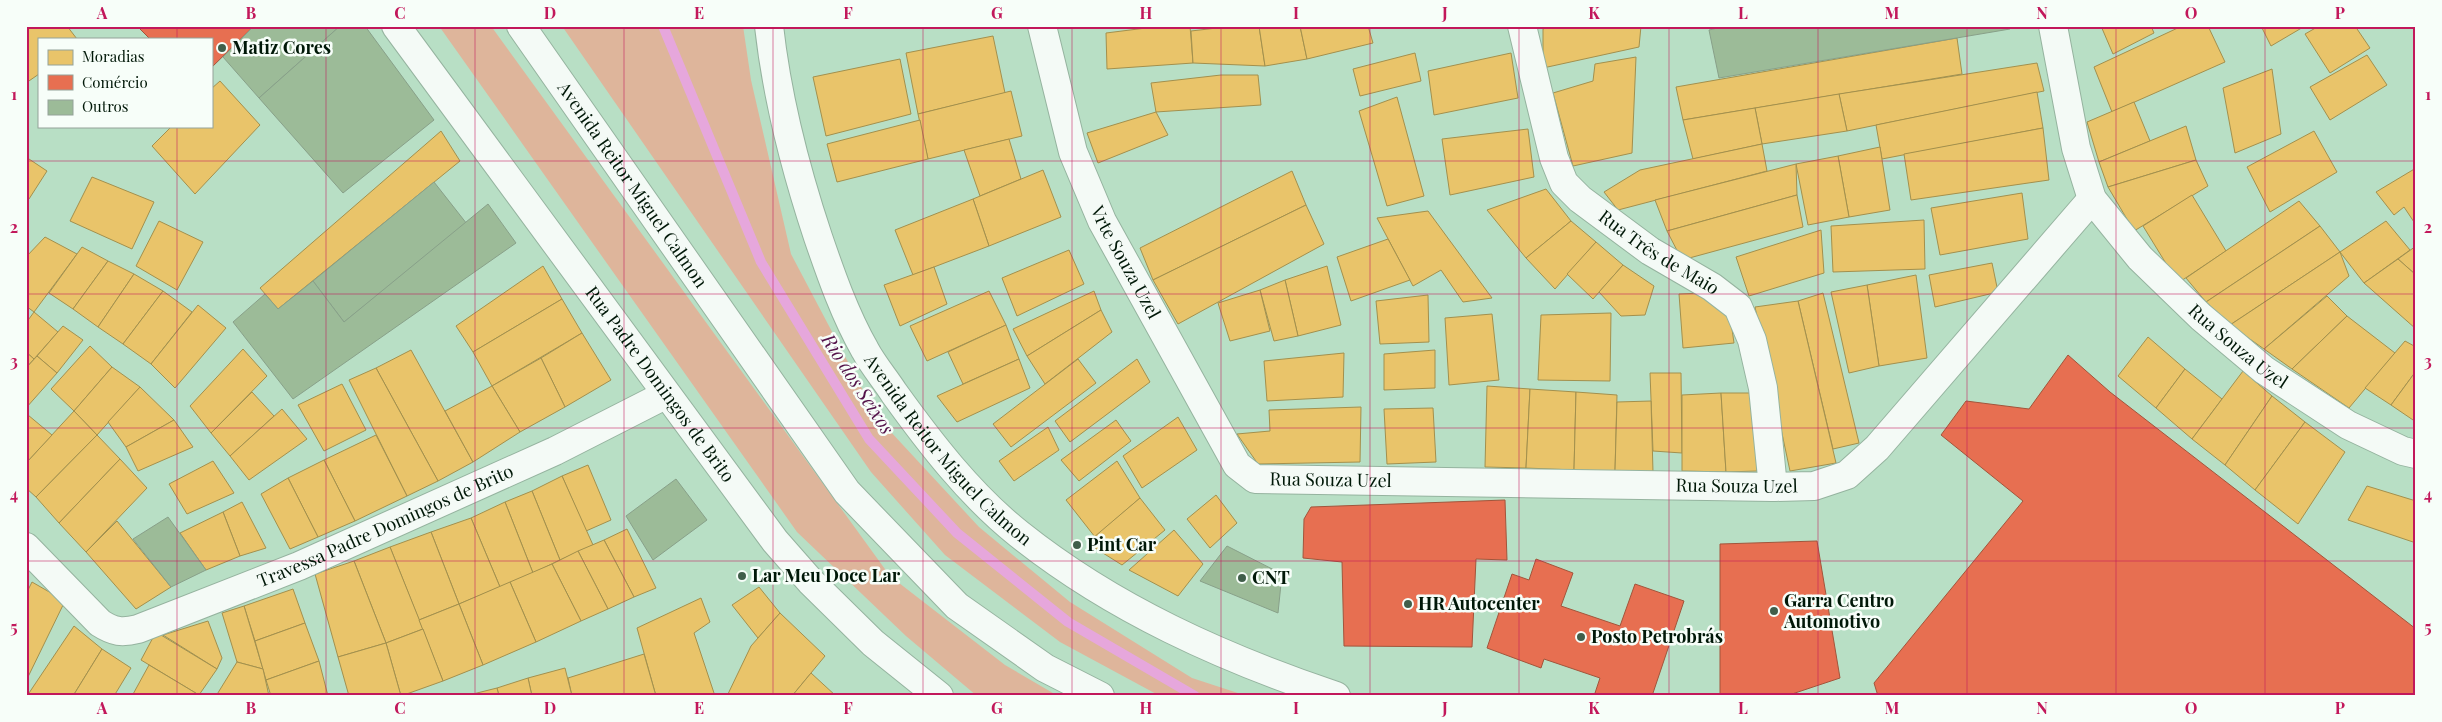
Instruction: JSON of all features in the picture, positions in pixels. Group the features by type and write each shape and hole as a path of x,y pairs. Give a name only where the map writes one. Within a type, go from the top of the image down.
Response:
{"street":[{"name":"Avenida Reitor Miguel Calmon","path":"521,26 847,492 957,606 1046,668 1100,696"},
{"name":"Avenida Reitor Miguel Calmon","path":"769,26 774,70 788,138 808,208 833,282 865,351 915,422 964,482 1018,533 1087,582 1149,620 1212,650 1336,696"},
{"name":"Vrte Souza Uzel","path":"1042,26 1073,152 1102,221 1237,464 1255,479"},
{"name":"Rua Três de Maio","path":"1522,26 1554,158 1564,183 1580,199 1650,252 1712,287 1738,307 1752,340 1763,388 1773,486"},
{"name":"Rua Souza Uzel","path":"2053,26 2076,148 2092,200 2140,258 2201,316 2264,370 2348,425 2404,451 2416,454"},
{"name":"Rua Padre Domingos de Brito","path":"404,33 751,511 810,582 873,643 939,696"},
{"name":"Rua Souza Uzel","path":"1255,479 1814,486 1847,475 1877,448 2092,200"},
{"name":"Travessa Padre Domingos de Brito","path":"26,547 100,623 111,630 121,633 138,630 298,566 555,452 665,395"}],"shaded area":[{"path":"439,26 491,26 890,576 1005,665 1058,696 977,696 906,636 797,532"},
{"path":"562,26 743,26 751,80 791,254 877,417 979,527 1070,602 1192,678 1247,696 1160,696 1060,642 945,555 871,472"}],"building: Moradias":[{"path":"26,26 67,26 76,38 38,38 38,75 26,83"},
{"path":"1162,26 1190,26 1193,63 1107,69 1106,33"},
{"path":"1234,26 1259,26 1265,66 1193,63 1191,31"},
{"path":"1259,26 1300,26 1307,59 1265,66"},
{"path":"1300,26 1368,26 1373,43 1307,59"},
{"path":"1552,26 1641,26 1639,47 1543,68 1543,29"},
{"path":"2101,26 2151,26 2154,33 2113,54"},
{"path":"2182,26 2208,26 2225,62 2112,112 2094,67"},
{"path":"2261,26 2305,26 2271,46"},
{"path":"2319,26 2355,26 2370,48 2330,73 2305,34"},
{"path":"993,36 1005,93 918,114 906,53"},
{"path":"1957,38 1962,74 1683,120 1676,87"},
{"path":"1415,53 1421,81 1360,96 1353,69"},
{"path":"1511,53 1518,98 1434,115 1428,71"},
{"path":"2367,55 2387,85 2330,120 2310,87"},
{"path":"1636,57 1632,153 1573,166 1553,93 1593,81 1595,64"},
{"path":"900,59 911,114 826,136 813,77"},
{"path":"2037,63 2044,91 1847,131 1839,94"},
{"path":"2272,69 2281,134 2235,153 2223,88"},
{"path":"1221,75 1258,75 1261,105 1156,112 1151,83"},
{"path":"220,81 260,125 195,194 152,146 170,128 212,128 212,88"},
{"path":"1011,91 1022,136 928,159 918,114"},
{"path":"2037,92 2043,128 1882,159 1876,125"},
{"path":"1839,94 1847,131 1762,144 1755,108"},
{"path":"1397,97 1424,196 1387,206 1359,111"},
{"path":"2134,102 2150,141 2099,162 2087,122"},
{"path":"1755,108 1762,144 1693,159 1683,120"},
{"path":"1156,112 1168,135 1098,163 1087,133"},
{"path":"920,120 928,159 837,182 827,144"},
{"path":"2186,126 2196,160 2108,187 2099,162"},
{"path":"2043,128 2049,180 1911,200 1904,154"},
{"path":"1528,129 1534,177 1450,195 1442,139"},
{"path":"441,131 460,161 278,309 260,288"},
{"path":"2314,131 2337,172 2270,212 2247,167"},
{"path":"1009,139 1021,179 980,196 964,150"},
{"path":"1762,144 1767,171 1618,210 1604,192 1640,170"},
{"path":"1880,147 1890,210 1849,217 1838,156"},
{"path":"1838,156 1849,217 1808,225 1796,164"},
{"path":"26,157 47,171 29,199 26,197"},
{"path":"2196,160 2208,186 2134,231 2108,187"},
{"path":"1796,164 1797,195 1667,231 1655,200"},
{"path":"2416,168 2416,225 2404,207 2394,215 2376,192"},
{"path":"1043,170 1061,217 989,246 973,199"},
{"path":"1292,171 1306,205 1153,280 1140,248"},
{"path":"92,177 154,202 132,249 70,221"},
{"path":"1546,189 1571,221 1526,258 1487,210"},
{"path":"2022,193 2028,239 1940,255 1931,208"},
{"path":"1797,195 1803,227 1682,260 1667,231"},
{"path":"2192,195 2226,251 2178,283 2143,226"},
{"path":"973,199 989,246 913,275 895,230"},
{"path":"2299,201 2320,226 2206,302 2186,278"},
{"path":"1306,205 1324,244 1178,324 1153,280"},
{"path":"1428,211 1492,298 1463,302 1441,270 1413,286 1377,218"},
{"path":"1924,220 1925,269 1833,272 1831,226"},
{"path":"159,221 203,242 177,290 136,266"},
{"path":"1571,221 1596,242 1555,289 1526,258"},
{"path":"2386,221 2410,250 2364,283 2340,252"},
{"path":"2320,226 2340,252 2230,325 2206,302"},
{"path":"1821,230 1824,273 1749,296 1736,257"},
{"path":"45,237 77,254 34,312 26,306 26,257"},
{"path":"1388,239 1410,280 1351,301 1337,257"},
{"path":"1596,242 1623,265 1593,299 1567,274"},
{"path":"2416,246 2416,275 2398,259"},
{"path":"82,247 108,261 73,309 49,293"},
{"path":"1069,250 1084,284 1017,316 1002,278"},
{"path":"2340,252 2349,276 2264,349 2230,325"},
{"path":"2398,259 2416,275 2416,329 2364,283"},
{"path":"108,261 134,274 98,327 73,309"},
{"path":"1992,263 1998,292 1935,307 1929,275"},
{"path":"1623,265 1654,286 1645,315 1621,316 1599,292"},
{"path":"543,266 562,299 473,352 456,326"},
{"path":"1327,266 1341,325 1298,336 1285,280"},
{"path":"934,267 947,304 900,326 884,285"},
{"path":"134,274 163,291 123,344 98,327"},
{"path":"1916,275 1927,358 1879,366 1867,285"},
{"path":"1285,280 1298,336 1274,341 1260,290"},
{"path":"1867,285 1879,366 1849,373 1831,292"},
{"path":"1260,290 1270,331 1230,341 1218,303"},
{"path":"163,291 192,312 151,364 123,344"},
{"path":"989,291 1006,325 927,361 910,326"},
{"path":"1094,291 1101,310 1027,356 1013,329"},
{"path":"1703,293 1730,315 1734,343 1683,348 1679,294"},
{"path":"1823,293 1859,443 1833,449 1798,301"},
{"path":"1428,295 1429,342 1380,344 1376,301"},
{"path":"2327,296 2347,316 2292,369 2264,349"},
{"path":"562,299 582,333 492,386 473,352"},
{"path":"1798,301 1836,463 1790,471 1755,307"},
{"path":"198,305 226,328 175,388 151,364"},
{"path":"1101,310 1112,332 1045,384 1027,356"},
{"path":"34,312 58,332 34,359 26,352 26,323"},
{"path":"1611,313 1610,381 1538,380 1541,315"},
{"path":"1492,314 1499,380 1449,385 1445,318"},
{"path":"2347,316 2395,353 2349,408 2292,369"},
{"path":"1006,325 1019,359 963,384 948,352"},
{"path":"63,326 83,340 57,373 37,356"},
{"path":"582,333 611,380 565,407 541,358"},
{"path":"2148,337 2185,369 2156,408 2118,376"},
{"path":"2405,341 2416,347 2416,371 2391,405 2365,388"},
{"path":"90,346 112,367 74,411 51,389"},
{"path":"243,349 267,376 211,433 190,406"},
{"path":"411,350 473,462 438,481 376,368"},
{"path":"1435,350 1435,388 1384,390 1384,354"},
{"path":"26,352 34,359 26,368"},
{"path":"1344,353 1343,397 1267,401 1264,361"},
{"path":"37,356 57,373 26,408 26,368"},
{"path":"541,358 565,407 520,432 492,386"},
{"path":"1019,359 1030,388 957,422 937,396"},
{"path":"1078,359 1096,383 1011,447 993,424"},
{"path":"1137,359 1150,382 1070,442 1055,421"},
{"path":"112,367 140,387 97,435 74,411"},
{"path":"376,368 438,481 407,496 349,380"},
{"path":"2185,369 2222,399 2192,439 2156,408"},
{"path":"2243,371 2272,396 2225,465 2192,439"},
{"path":"2416,371 2416,422 2391,405"},
{"path":"1650,373 1681,373 1682,453 1653,451"},
{"path":"342,384 366,430 324,451 298,405"},
{"path":"492,386 520,432 473,462 445,411"},
{"path":"1487,386 1530,389 1526,468 1485,467"},
{"path":"140,387 174,420 126,447 108,422"},
{"path":"1530,389 1576,392 1574,470 1526,468"},
{"path":"252,392 274,416 230,456 211,433"},
{"path":"1576,392 1617,395 1615,471 1574,470"},
{"path":"1721,393 1726,472 1682,471 1682,395"},
{"path":"1721,393 1752,393 1757,471 1726,472"},
{"path":"2272,396 2305,422 2255,490 2225,465"},
{"path":"1651,401 1653,472 1615,471 1617,402"},
{"path":"1361,407 1360,462 1258,464 1237,434 1270,431 1269,410"},
{"path":"1433,408 1436,462 1387,464 1384,409"},
{"path":"282,409 307,439 249,480 230,456"},
{"path":"74,411 97,435 36,497 26,488 26,463"},
{"path":"28,415 52,435 26,463 26,417"},
{"path":"1178,417 1197,450 1142,488 1123,456"},
{"path":"174,420 193,447 138,471 126,447"},
{"path":"1116,420 1131,441 1079,481 1061,460"},
{"path":"2305,422 2345,452 2298,524 2255,490"},
{"path":"1048,427 1059,450 1014,481 999,461"},
{"path":"97,435 120,459 59,523 36,497"},
{"path":"376,435 407,496 355,521 324,460"},
{"path":"120,459 147,488 86,552 59,523"},
{"path":"324,460 355,521 318,537 288,478"},
{"path":"213,461 234,493 187,514 169,484"},
{"path":"1117,461 1140,498 1095,537 1066,500"},
{"path":"588,465 611,520 586,531 562,476"},
{"path":"562,476 593,545 560,560 532,491"},
{"path":"288,478 318,537 290,549 261,494"},
{"path":"2367,486 2416,501 2416,543 2348,520"},
{"path":"532,491 560,560 533,573 505,502"},
{"path":"1216,495 1237,523 1210,548 1187,519"},
{"path":"1140,498 1165,530 1122,565 1087,543"},
{"path":"242,502 266,548 240,556 223,512"},
{"path":"505,502 533,573 500,587 471,518"},
{"path":"223,512 240,556 206,570 180,533"},
{"path":"471,518 500,587 459,604 431,532"},
{"path":"117,521 171,587 136,609 86,552"},
{"path":"627,529 656,588 634,597 604,540"},
{"path":"1174,530 1203,564 1178,596 1129,570"},
{"path":"431,532 459,604 419,620 390,547"},
{"path":"604,540 634,597 608,609 578,551"},
{"path":"390,547 423,629 386,643 354,561"},
{"path":"578,551 608,609 581,621 552,564"},
{"path":"354,561 386,643 338,657 315,574"},
{"path":"552,564 581,621 536,642 510,582"},
{"path":"32,582 65,601 26,681 26,594"},
{"path":"510,582 536,642 483,665 459,604"},
{"path":"759,587 780,613 758,638 732,605"},
{"path":"293,589 305,623 255,641 244,606"},
{"path":"701,598 710,622 694,633 715,696 656,696 637,628"},
{"path":"459,604 483,665 443,681 419,620"},
{"path":"244,606 263,669 237,662 222,613"},
{"path":"780,613 825,656 792,696 727,696 751,646"},
{"path":"208,621 222,658 217,669 163,635"},
{"path":"305,623 319,661 266,680 255,641"},
{"path":"74,626 102,649 73,696 27,696"},
{"path":"423,629 443,681 401,696 386,643"},
{"path":"156,632 217,669 199,695 141,660"},
{"path":"386,643 401,696 349,696 338,657"},
{"path":"102,649 131,668 114,696 73,696"},
{"path":"644,654 656,696 572,696 568,678"},
{"path":"319,661 328,696 271,696 266,680"},
{"path":"237,662 263,669 269,696 216,696"},
{"path":"149,665 199,695 132,696"},
{"path":"565,668 572,696 532,696 528,678"},
{"path":"811,673 836,696 792,696"},
{"path":"528,678 532,696 499,696 497,688"},
{"path":"497,688 499,696 469,696 469,695"}],"building: Comércio":[{"name":"Matiz Cores","path":"137,26 254,26 212,67 212,38 149,38"},
{"path":"2068,355 2110,392 2416,629 2416,696 1878,696 1874,683 2023,501 1941,435 1966,401 2029,409"},
{"name":"HR Autocenter","path":"1505,500 1507,560 1476,559 1472,647 1344,646 1342,562 1303,558 1304,519 1311,507"},
{"name":"Garra Centro Automotivo","path":"1817,541 1840,678 1786,696 1720,696 1720,544"},
{"name":"Posto Petrobrás","path":"1536,559 1573,573 1561,606 1620,626 1635,584 1684,601 1652,696 1603,696 1595,693 1600,678 1544,659 1541,668 1487,648 1512,574 1529,580"}],"building: Outros":[{"path":"254,26 340,26 259,98 223,57"},
{"path":"340,26 365,26 434,120 343,193 259,98"},
{"path":"1726,26 2010,26 2010,29 1719,78 1709,30"},
{"path":"434,182 467,224 344,322 313,281"},
{"path":"488,204 516,243 293,399 233,322 265,294 278,309 313,281 344,322"},
{"path":"676,479 707,520 653,560 626,516"},
{"path":"168,517 206,570 171,587 133,539"},
{"name":"CNT","path":"1227,546 1282,574 1278,613 1200,581"}],"waterway":[{"name":"Rio dos Seixos","path":"663,26 761,262 869,439 957,533 1068,622 1195,696"}],"place":[{"name":"Matiz Cores","path":"222,48"},
{"name":"Pint Car","path":"1077,545"},
{"name":"Lar Meu Doce Lar","path":"742,576"},
{"name":"CNT","path":"1242,578"},
{"name":"HR Autocenter","path":"1408,604"},
{"name":"Garra Centro Automotivo","path":"1774,611"},
{"name":"Posto Petrobrás","path":"1581,637"}]}
